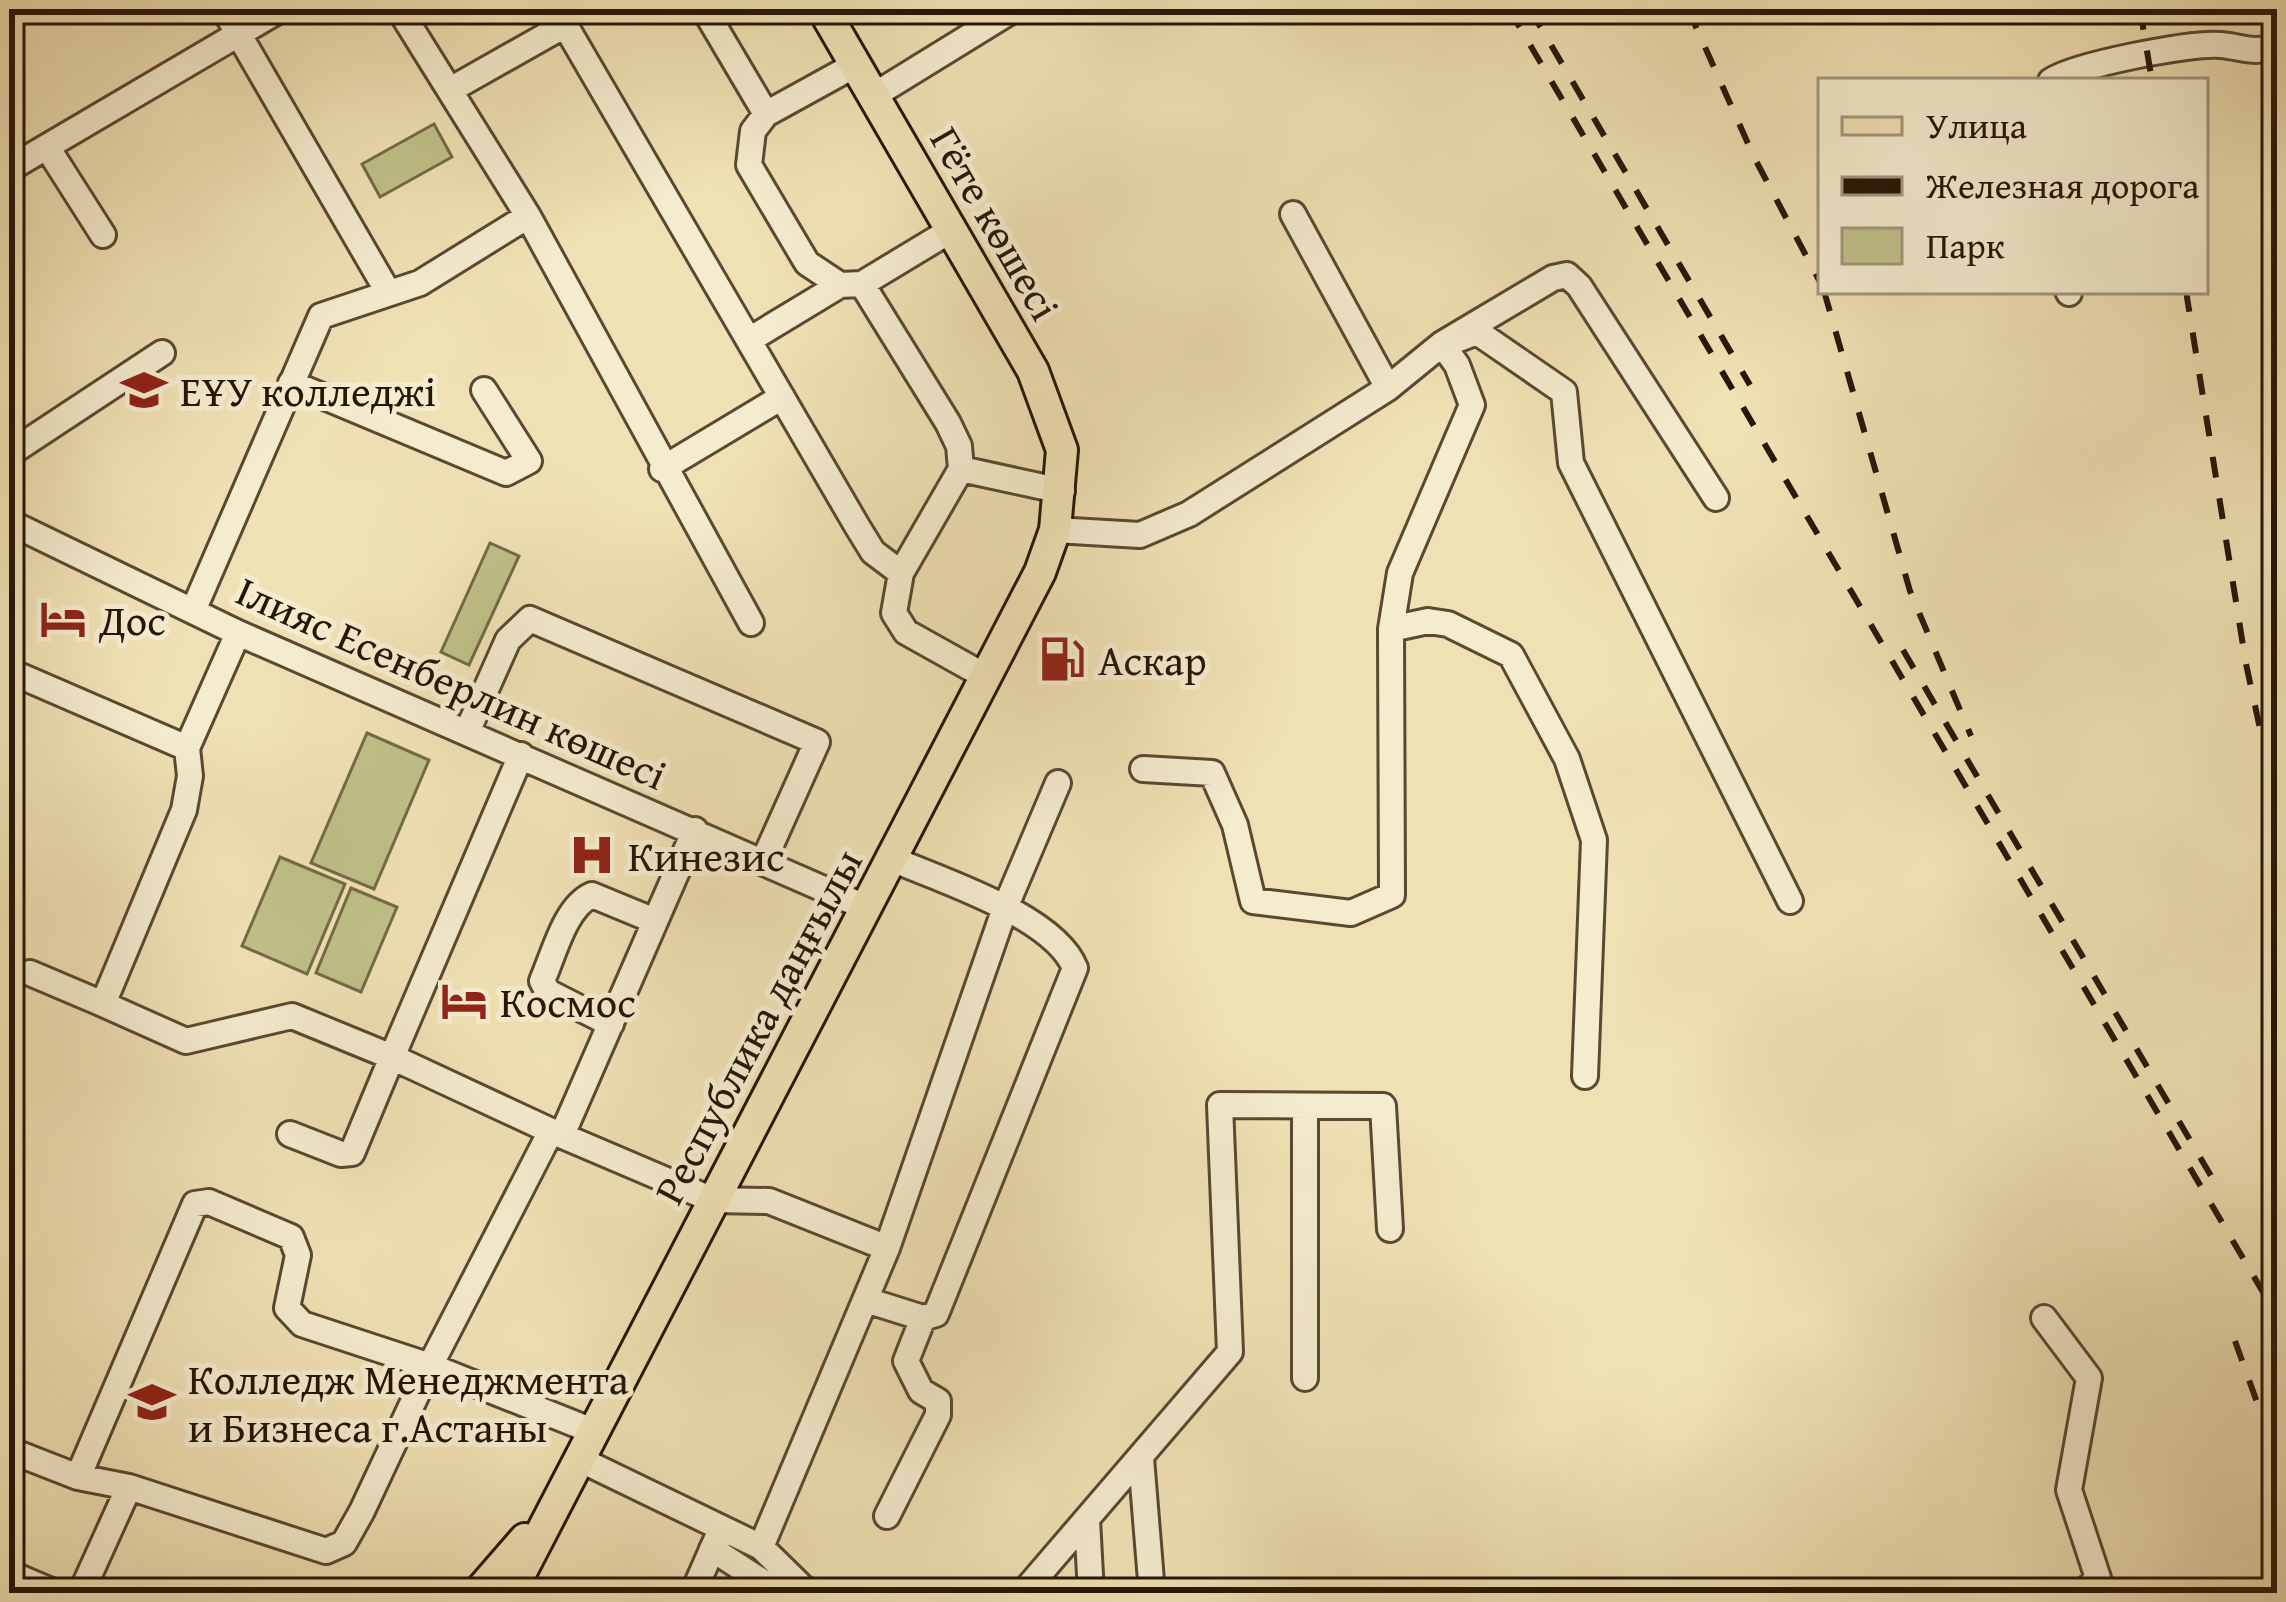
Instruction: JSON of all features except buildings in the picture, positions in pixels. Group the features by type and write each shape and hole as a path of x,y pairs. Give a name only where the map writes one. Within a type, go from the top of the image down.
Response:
{"main road":[{"name":"Гёте көшесі","path":"823,9 1033,371 1062,450 1062,491"},
{"name":"Республика даңғылы","path":"510,1593 1040,572 1062,491"},
{"path":"478,1593 557,1503"}],"street":[{"path":"224,9 388,292"},
{"path":"9,169 281,9"},
{"path":"399,9 528,216 662,469 751,623"},
{"path":"704,9 766,114"},
{"path":"874,96 1014,9"},
{"path":"450,90 565,26 873,552 901,573"},
{"path":"2061,78 2122,59 2220,44 2247,53 2277,45"},
{"path":"855,65 766,114 753,131 748,166 807,263 851,285 948,423 959,446 961,469 901,573 894,613 906,632 983,675"},
{"path":"47,147 103,235"},
{"path":"1293,214 1388,388"},
{"path":"193,611 321,316 420,283 528,216"},
{"path":"749,340 953,230"},
{"path":"1055,530 1140,535 1189,514 1388,388 1442,344 1552,278 1567,275 1580,286 1716,498"},
{"path":"1442,344 1478,332 1564,392 1570,463 1790,902"},
{"path":"1143,769 1212,773 1234,824 1252,901 1351,913 1392,895 1391,629 1400,573 1472,405 1457,365 1442,344"},
{"path":"9,454 162,353"},
{"path":"291,383 506,473 529,461 484,390"},
{"path":"662,469 782,397"},
{"path":"961,469 1062,491"},
{"name":"Ілияс Есенберлин көшесі","path":"9,522 238,633 867,908"},
{"path":"467,732 508,640 530,619 817,742 764,860"},
{"path":"1391,629 1428,621 1448,624 1511,655 1567,759 1594,840 1585,1076"},
{"path":"103,1004 184,810 190,776 187,748 238,633"},
{"path":"9,671 187,748"},
{"path":"290,1134 341,1154 352,1153 521,754"},
{"path":"761,1547 887,1248 1005,908 1058,783"},
{"path":"9,1450 78,1477 129,1487 326,1551 344,1543 430,1366 611,1024 695,830"},
{"path":"866,1300 922,1318 936,1313 1075,968 1068,951 1005,908 892,859"},
{"path":"611,1024 548,992 542,981 575,908 585,897 592,895 655,921"},
{"path":"30,973 186,1041 292,1016 713,1200 769,1202 887,1248"},
{"path":"1022,1593 1230,1352 1220,1105 1383,1106 1390,1229"},
{"path":"1305,1106 1305,1378"},
{"path":"78,1477 184,1218 195,1204 209,1202 291,1237 298,1256 287,1308 302,1324 430,1366 588,1446 717,1539 770,1593"},
{"path":"887,1516 938,1415 938,1401 922,1391 906,1360 922,1318"},
{"path":"2044,1318 2089,1378 2069,1490 2098,1578 2083,1593"},
{"path":"1141,1458 1152,1593"},
{"path":"81,1593 129,1487"},
{"path":"1087,1520 1091,1593"},
{"path":"717,1539 761,1547 808,1593"},
{"path":"693,1593 717,1539"},
{"path":"9,1573 56,1593"}],"green space":[{"path":"434,124 452,157 380,197 362,164"},
{"path":"490,543 519,556 469,665 441,652"},
{"path":"367,733 429,760 374,889 311,863"},
{"path":"280,857 345,884 307,974 242,946"},
{"path":"351,888 397,907 361,992 316,973"}],"railway":[{"path":"1509,9 2277,1316"},
{"path":"1530,9 1750,385"},
{"path":"1688,9 1754,157 1818,278"},
{"path":"2140,9 2152,78"},
{"path":"1825,294 1910,591 1971,736"},
{"path":"2186,294 2246,664 2277,807"},
{"path":"1903,650 2221,1193"},
{"path":"2235,1341 2277,1458"},
{"path":"2266,1352 2277,1379"}],"place":[{"name":"ЕҰУ колледжі","path":"144,390"},
{"name":"Дос","path":"63,619"},
{"name":"Аскар","path":"1062,659"},
{"name":"Кинезис","path":"592,855"},
{"name":"Космос","path":"464,1001"},
{"name":"Колледж Менеджмента и Бизнеса г.Астаны","path":"152,1402"}]}
